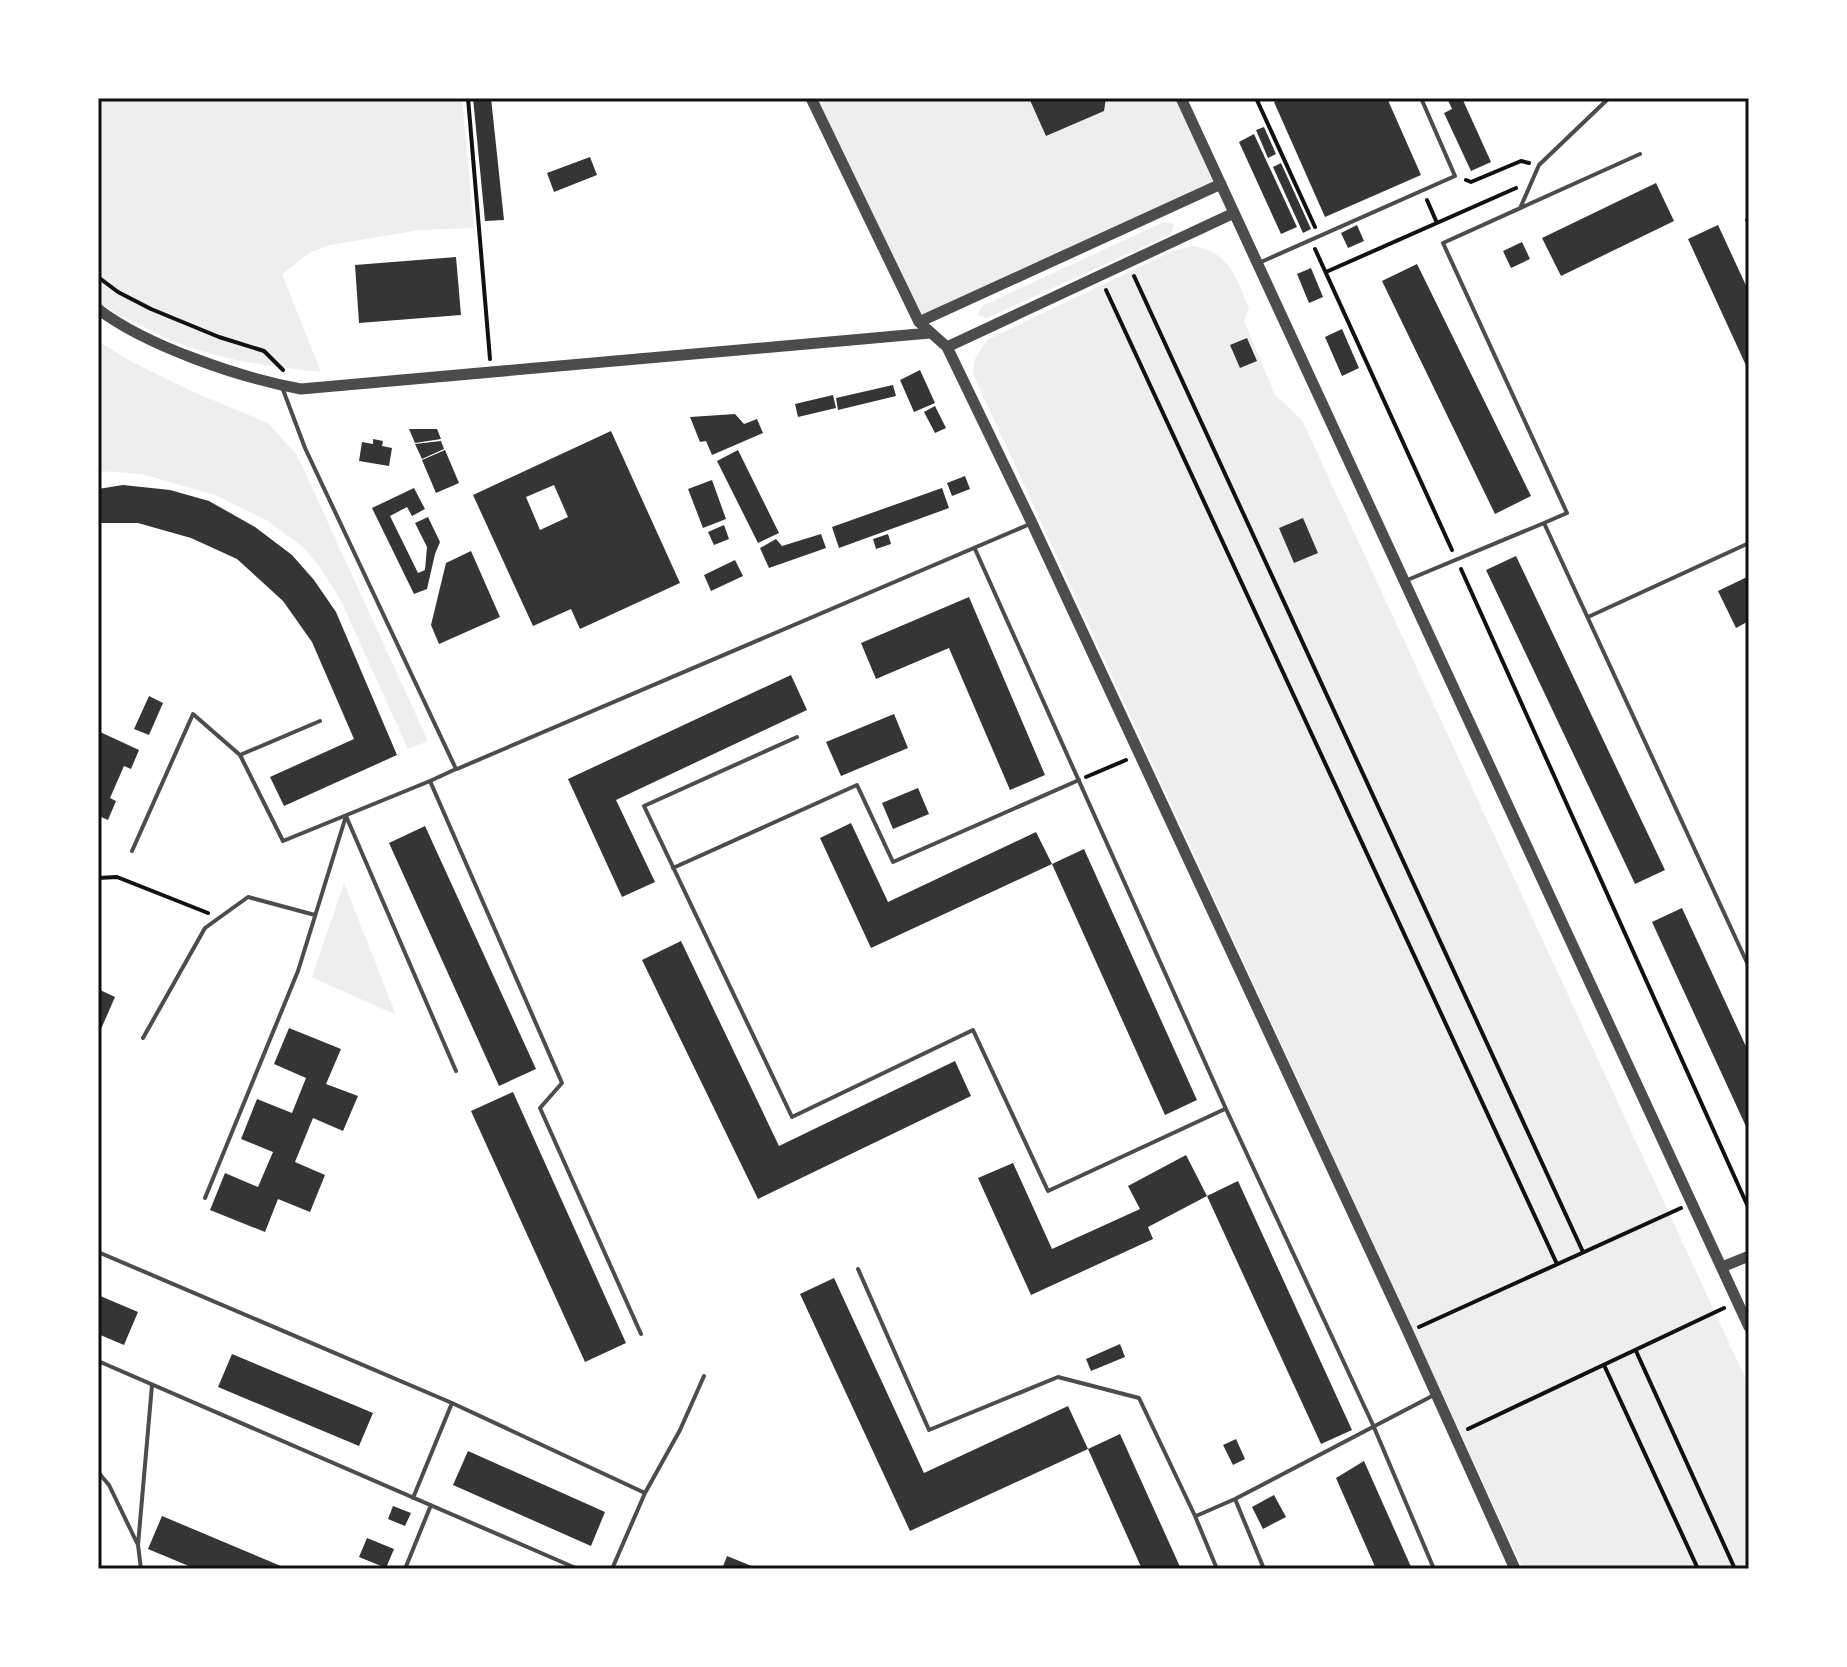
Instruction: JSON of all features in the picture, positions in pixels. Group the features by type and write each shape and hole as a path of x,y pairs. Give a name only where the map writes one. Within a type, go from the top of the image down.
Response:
{"street":[{"path":"811,98 919,322 947,347 1032,523 1515,1569"},
{"path":"1181,98 1749,1327"},
{"path":"919,322 1221,184"},
{"path":"947,347 1234,213"},
{"path":"98,309 162,345 223,368 301,389 930,333"},
{"path":"1722,1267 1749,1256"}],"lane":[{"path":"1257,264 1455,176 1421,98"},
{"path":"1520,208 1539,165 1609,98"},
{"path":"1403,582 1567,513 1443,243 1640,154"},
{"path":"281,385 305,448 456,769"},
{"path":"132,851 193,714 240,755 283,841 1032,523"},
{"path":"1544,523 1749,967"},
{"path":"1588,617 1749,543"},
{"path":"975,549 1226,1109 1373,1425 1434,1569"},
{"path":"240,755 320,721"},
{"path":"797,737 644,806 792,1117 973,1030 1048,1191 1226,1109"},
{"path":"673,868 857,785 893,862 1079,780"},
{"path":"430,781 562,1083 540,1108 641,1334"},
{"path":"205,1198 298,971 346,816"},
{"path":"346,816 456,1071"},
{"path":"143,1038 205,928 248,897 315,915"},
{"path":"98,1252 452,1403 645,1493"},
{"path":"858,1269 929,1430 1058,1377 1139,1398 1217,1569"},
{"path":"98,1361 578,1569"},
{"path":"612,1569 645,1493 680,1430 704,1376"},
{"path":"141,1569 138,1545 152,1385"},
{"path":"1195,1516 1235,1499 1436,1394"},
{"path":"413,1498 452,1403"},
{"path":"98,1472 109,1485 138,1545"},
{"path":"1235,1499 1264,1569"},
{"path":"405,1569 431,1505"}],"path":[{"path":"468,98 491,374"},
{"path":"1256,98 1317,229 1311,239 1749,1209"},
{"path":"1455,176 1471,182 1521,161"},
{"path":"1326,272 1532,180"},
{"path":"1422,191 1437,223"},
{"path":"1128,263 1583,1252"},
{"path":"1100,275 1557,1264"},
{"path":"98,277 118,292 151,309 219,337 264,351 301,389"},
{"path":"1079,780 1139,754"},
{"path":"98,878 117,877 219,918"},
{"path":"1408,1332 1690,1204"},
{"path":"1454,1435 1737,1302"},
{"path":"1636,1351 1735,1569"},
{"path":"1604,1365 1698,1569"}],"shaded area":[{"path":"98,98 462,98 474,228 419,230 330,245 311,252 282,274 321,372 248,362 204,352 159,335 98,302"},
{"path":"811,98 1181,98 1221,184 919,322"},
{"path":"1164,222 1174,224 1171,234 987,318 978,315 982,306"},
{"path":"1192,246 1215,254 1235,276 1249,308 1244,321 1275,395 1302,420 1749,1386 1749,1569 1523,1569 973,374 975,359 987,340 1173,251"},
{"path":"98,341 130,361 191,391 268,423 297,455 428,741 408,749 341,601 303,547 268,521 215,495 142,474 98,471"},
{"path":"344,883 396,1015 312,977"}],"building":[{"path":"473,98 491,98 504,220 485,221"},
{"path":"1029,98 1106,98 1104,111 1046,136"},
{"path":"1283,98 1387,98 1421,175 1325,217 1274,102"},
{"path":"1447,98 1462,98 1491,162 1471,171 1444,113 1452,109"},
{"path":"1264,127 1276,154 1268,158 1256,130"},
{"path":"1254,134 1297,227 1281,234 1239,142"},
{"path":"590,157 597,175 554,192 547,173"},
{"path":"1281,163 1311,229 1303,233 1273,167"},
{"path":"1656,183 1674,221 1561,276 1542,238"},
{"path":"1357,225 1364,241 1348,248 1341,233"},
{"path":"1718,225 1749,292 1749,372 1688,239"},
{"path":"1522,242 1530,259 1511,268 1503,251"},
{"path":"456,257 461,315 359,323 355,265"},
{"path":"1417,264 1531,496 1495,514 1382,281"},
{"path":"1311,268 1323,297 1309,303 1297,274"},
{"path":"1342,329 1359,368 1342,376 1325,337"},
{"path":"1247,338 1257,361 1240,368 1230,345"},
{"path":"920,370 935,403 914,412 900,380"},
{"path":"893,385 896,396 838,410 836,398"},
{"path":"833,395 836,408 798,417 795,404"},
{"path":"935,406 946,428 935,433 924,412"},
{"path":"735,414 744,424 757,419 763,433 712,455 706,441 700,442 690,417"},
{"path":"409,429 437,429 441,439 415,443"},
{"path":"611,431 680,583 580,629 571,609 533,626 473,495","holes":["554,485 568,517 540,530 526,497"]},
{"path":"373,439 383,441 382,446 392,448 389,466 359,461 362,442 373,444"},
{"path":"441,441 444,449 422,459 415,444"},
{"path":"445,450 459,483 436,493 422,460"},
{"path":"738,450 779,533 758,543 717,461"},
{"path":"965,476 970,489 952,496 947,483"},
{"path":"712,480 726,519 703,528 688,489"},
{"path":"123,485 170,490 209,501 255,527 292,555 336,612 397,755 284,806 270,777 354,739 312,642 283,601 237,559 191,538 138,523 98,523 98,489"},
{"path":"414,488 425,509 412,516 407,507 390,516 418,573 425,570 427,547 415,523 428,517 440,542 427,589 414,594 372,508"},
{"path":"942,488 949,508 839,548 832,527"},
{"path":"1303,518 1318,553 1294,563 1279,528"},
{"path":"724,525 729,539 714,545 708,532"},
{"path":"821,534 826,548 769,568 760,548 776,539 782,546"},
{"path":"888,534 891,544 876,549 873,539"},
{"path":"471,551 500,617 439,644 431,625 446,563"},
{"path":"1516,556 1665,870 1635,884 1486,570"},
{"path":"735,560 743,576 711,591 704,575"},
{"path":"1749,576 1749,621 1736,628 1718,591"},
{"path":"969,597 1045,775 1010,790 949,648 876,679 861,643"},
{"path":"791,675 807,710 616,800 655,882 622,897 568,779"},
{"path":"149,696 163,703 149,735 134,729"},
{"path":"894,714 908,748 841,776 826,742"},
{"path":"98,731 139,750 131,769 124,766 110,798 116,801 108,820 101,817 98,825"},
{"path":"918,788 929,814 893,829 882,803"},
{"path":"851,823 888,902 1036,832 1052,864 871,948 820,838"},
{"path":"425,826 536,1069 499,1086 389,843"},
{"path":"1084,849 1197,1100 1165,1115 1052,864"},
{"path":"1682,908 1749,1053 1749,1133 1652,922"},
{"path":"681,941 779,1146 955,1061 971,1096 758,1199 642,960"},
{"path":"98,989 115,997 101,1029 98,1028"},
{"path":"289,1028 341,1049 326,1084 358,1096 343,1131 313,1118 295,1162 325,1175 310,1212 278,1199 265,1232 210,1210 225,1173 258,1187 273,1152 241,1139 257,1099 292,1113 306,1078 274,1064"},
{"path":"513,1092 626,1343 585,1362 471,1111"},
{"path":"1186,1155 1207,1196 1148,1227 1153,1239 1031,1295 978,1178 1013,1163 1052,1249 1140,1209 1128,1186"},
{"path":"1238,1181 1352,1430 1321,1444 1207,1196"},
{"path":"834,1278 924,1473 1068,1406 1088,1449 910,1531 800,1294"},
{"path":"98,1295 138,1312 124,1345 98,1334"},
{"path":"1120,1344 1125,1357 1091,1371 1086,1359"},
{"path":"232,1354 373,1413 359,1446 218,1387"},
{"path":"1120,1434 1181,1569 1142,1569 1088,1449"},
{"path":"1236,1439 1245,1459 1233,1465 1223,1445"},
{"path":"468,1451 605,1512 591,1546 453,1485"},
{"path":"1364,1461 1412,1569 1376,1569 1336,1478"},
{"path":"1274,1495 1286,1517 1263,1529 1252,1507"},
{"path":"393,1506 411,1513 405,1526 388,1519"},
{"path":"162,1516 288,1569 196,1569 148,1549"},
{"path":"367,1538 394,1549 386,1568 359,1557"},
{"path":"727,1556 759,1569 722,1569"}]}
